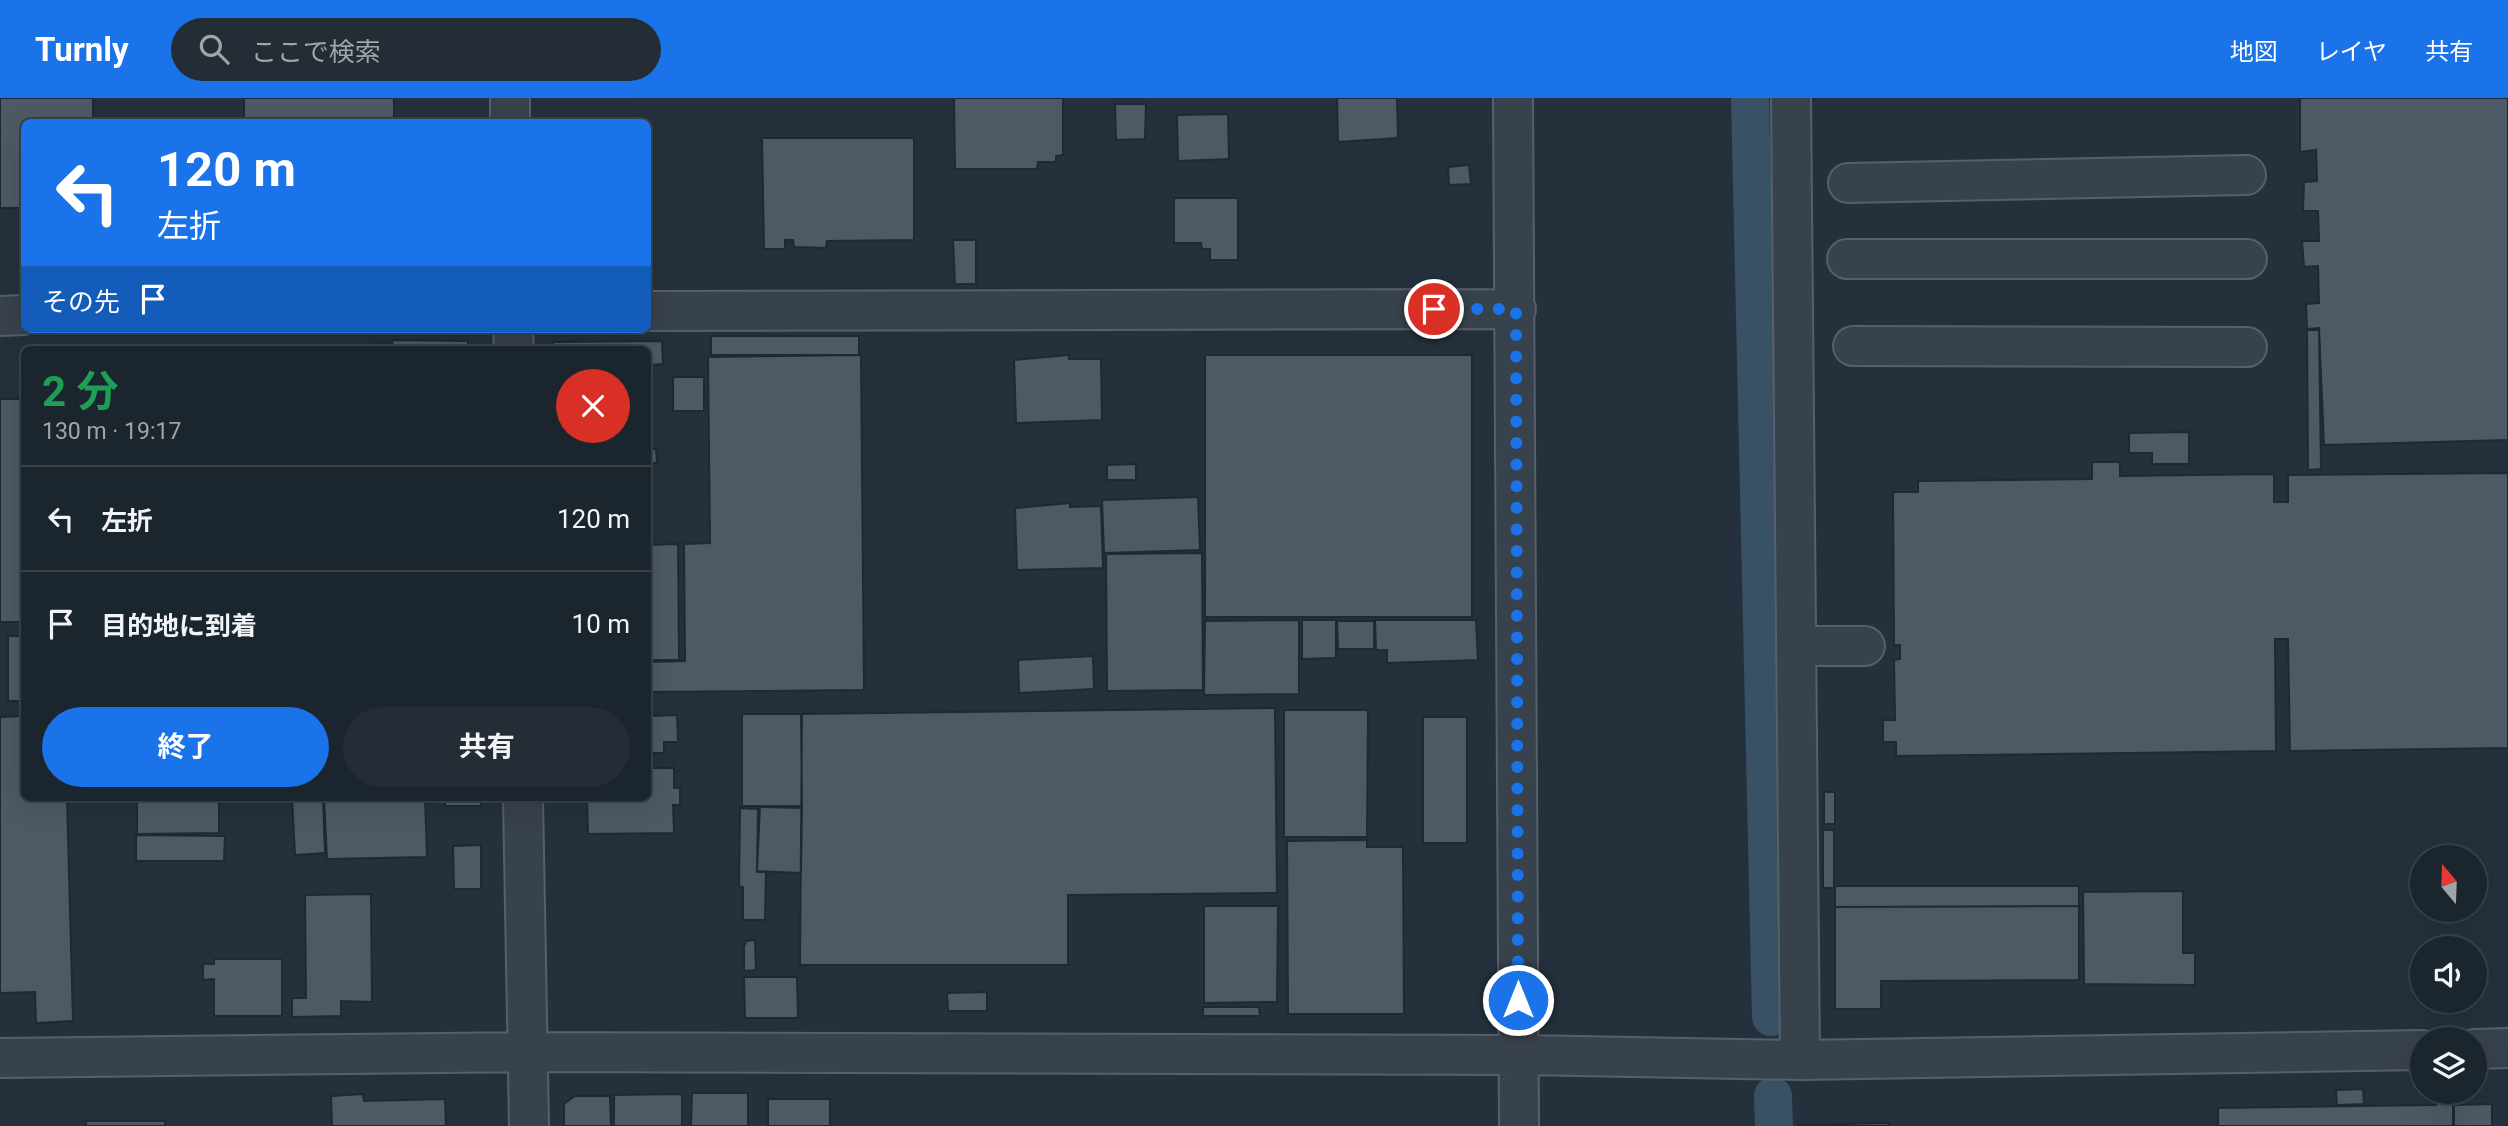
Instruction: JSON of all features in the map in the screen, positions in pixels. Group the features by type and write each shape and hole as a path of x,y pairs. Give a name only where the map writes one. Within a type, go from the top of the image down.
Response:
{"street":[{"path":"510,98 510,119"},
{"path":"1513,98 1519,1126"},
{"path":"1791,98 1800,1060"},
{"path":"1849,183 2246,174"},
{"path":"1847,259 2247,259"},
{"path":"651,311 1516,309"},
{"path":"0,316 21,315"},
{"path":"1853,346 2247,346"},
{"path":"1796,646 1865,646"},
{"path":"523,801 529,1126"},
{"path":"2487,1049 2508,1048"},
{"path":"0,1058 529,1052 1518,1055 1800,1060 2410,1050"}],"building":[{"path":"0,98 93,98 93,119 21,119 21,208 0,208"},
{"path":"244,98 394,98 394,119 244,119"},
{"path":"954,98 1063,98 1063,155 1056,156 1056,162 1038,162 1037,169 955,169"},
{"path":"1337,98 1397,98 1398,138 1338,142"},
{"path":"2300,98 2508,98 2508,440 2324,445 2319,328 2307,329 2306,304 2319,303 2318,266 2304,267 2302,241 2319,241 2318,211 2303,211 2304,182 2317,181 2316,150 2300,152"},
{"path":"1115,104 1146,104 1145,139 1116,140"},
{"path":"1228,114 1229,159 1178,161 1177,115"},
{"path":"762,138 914,138 914,240 827,241 826,248 794,247 793,240 785,240 785,249 764,249"},
{"path":"1469,165 1471,184 1449,185 1448,167"},
{"path":"1174,198 1238,198 1238,260 1210,260 1210,249 1202,249 1201,243 1174,243"},
{"path":"953,240 976,240 976,284 955,284"},
{"path":"2307,330 2319,330 2321,469 2308,470"},
{"path":"711,336 859,336 859,355 711,355"},
{"path":"393,340 468,341 468,346 366,346 392,344"},
{"path":"662,341 663,364 651,365 651,346 553,346 553,342"},
{"path":"861,355 864,690 651,692 651,662 685,661 684,544 710,543 708,357"},
{"path":"1069,355 1069,359 1101,359 1102,420 1016,423 1014,360"},
{"path":"1205,355 1472,355 1472,617 1205,617"},
{"path":"673,377 704,377 704,411 673,411"},
{"path":"0,399 21,399 21,622 0,622"},
{"path":"2189,432 2189,464 2152,464 2152,453 2129,453 2129,433"},
{"path":"651,449 656,449 657,463 651,463"},
{"path":"2092,462 2120,462 2120,476 2274,474 2274,502 2288,502 2288,475 2508,473 2508,748 2290,751 2288,639 2275,639 2276,751 1896,756 1896,742 1883,742 1883,720 1895,720 1894,660 1900,659 1900,645 1894,645 1893,492 1918,492 1918,481 2092,479"},
{"path":"1136,464 1136,480 1107,480 1107,465"},
{"path":"1198,497 1200,550 1104,553 1102,500"},
{"path":"1070,503 1070,507 1101,506 1103,568 1017,570 1015,508"},
{"path":"678,544 679,660 651,660 651,545"},
{"path":"1202,553 1203,690 1107,691 1106,554"},
{"path":"1299,620 1299,694 1204,695 1205,621"},
{"path":"1302,620 1336,620 1336,658 1302,659"},
{"path":"1375,620 1476,620 1478,660 1387,663 1387,650 1376,650"},
{"path":"1337,621 1374,621 1374,649 1338,649"},
{"path":"8,636 21,636 21,701 8,701"},
{"path":"1093,656 1094,689 1019,693 1018,660"},
{"path":"1275,708 1277,893 1068,895 1068,965 800,965 802,714"},
{"path":"1284,710 1368,710 1367,837 1284,837"},
{"path":"742,714 801,714 802,806 742,806"},
{"path":"677,715 678,742 664,742 664,753 651,753 651,716"},
{"path":"21,716 21,801 67,801 73,1021 36,1023 35,992 0,993 0,717"},
{"path":"1423,717 1467,717 1467,843 1423,843"},
{"path":"651,768 674,768 674,788 680,788 680,805 673,805 674,833 588,834 587,801 651,801"},
{"path":"1824,792 1835,792 1835,824 1824,824"},
{"path":"137,801 219,801 219,833 137,834"},
{"path":"292,801 323,801 325,853 295,855"},
{"path":"324,801 425,801 427,857 327,859"},
{"path":"445,801 481,801 481,806 445,806"},
{"path":"760,807 802,808 801,873 757,871"},
{"path":"740,808 758,809 757,872 766,872 765,920 743,920 743,887 739,886"},
{"path":"1823,830 1834,830 1834,888 1823,888"},
{"path":"136,835 225,836 224,861 136,861"},
{"path":"1367,840 1367,847 1403,847 1404,1014 1288,1014 1287,841"},
{"path":"481,845 481,889 454,889 453,846"},
{"path":"1835,886 2079,886 2079,906 1835,907"},
{"path":"2183,891 2183,953 2195,953 2195,985 2084,984 2083,892"},
{"path":"371,894 372,1002 341,1001 341,1016 292,1017 292,998 306,998 305,895"},
{"path":"1204,906 1278,906 1277,1002 1204,1003"},
{"path":"2079,906 2079,980 1881,981 1881,1009 1835,1009 1835,907"},
{"path":"755,940 756,970 744,971 746,941"},
{"path":"214,959 282,959 282,1016 214,1016 214,979 203,980 203,964 214,964"},
{"path":"744,977 797,977 798,1018 745,1018"},
{"path":"987,992 987,1011 948,1011 947,993"},
{"path":"1203,1007 1259,1007 1260,1016 1203,1016"},
{"path":"2363,1089 2364,1104 2337,1105 2336,1090"},
{"path":"692,1093 748,1093 748,1126 691,1126"},
{"path":"363,1094 364,1101 445,1099 446,1126 332,1126 331,1096"},
{"path":"682,1094 682,1126 614,1126 614,1095"},
{"path":"575,1096 610,1096 611,1126 564,1126 564,1104"},
{"path":"768,1099 830,1099 830,1126 768,1126"},
{"path":"2453,1104 2453,1126 2218,1126 2218,1108"},
{"path":"2492,1104 2492,1126 2454,1126 2454,1105"},
{"path":"86,1121 165,1121 165,1126 86,1126"},
{"path":"1889,1123 1889,1126 1799,1126 1799,1125"}],"waterway":[{"path":"1750,98 1771,1017"},
{"path":"1773,1096 1774,1126"}],"route":[{"path":"1434,309 1516,309 1518,1000"}]}
